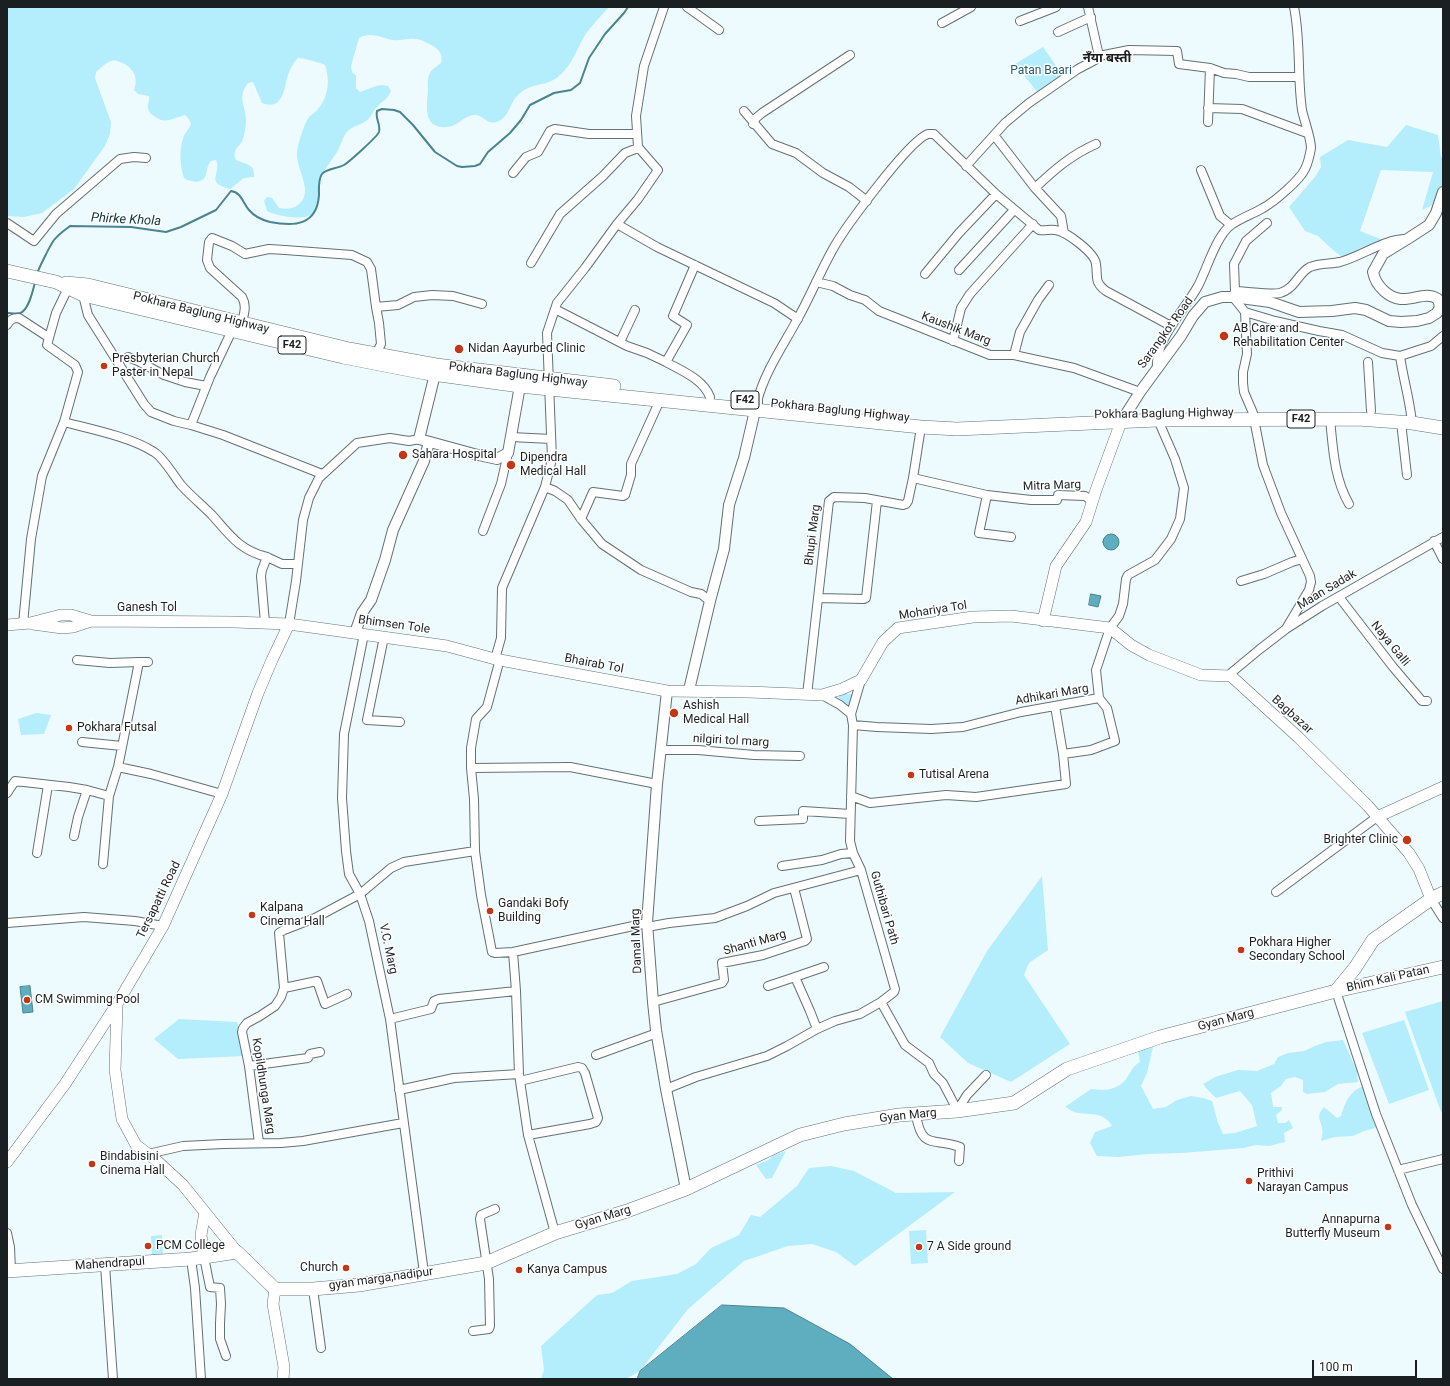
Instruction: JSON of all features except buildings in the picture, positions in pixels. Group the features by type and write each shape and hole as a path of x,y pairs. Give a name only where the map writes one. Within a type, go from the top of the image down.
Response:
{"main road":[{"name":"F42","path":"8,272 56,282 68,288"},
{"name":"Pokhara Baglung Highway","path":"56,282 88,285 343,357 435,374 710,397 756,406 921,427 965,429 1190,412 1330,419 1443,421"},
{"name":"Pokhara Baglung Highway","path":"68,288 83,295 376,354 521,381"},
{"name":"Pokhara Baglung Highway","path":"549,384 660,400 956,422 1124,418 1158,420 1371,411 1443,428"},
{"path":"1043,621 1056,566 1086,522 1092,501 1124,418"},
{"name":"Mohariya Tol","path":"861,680 883,642 898,628 973,617 1011,616 1110,628"},
{"name":"Ganesh Tol","path":"26,624 62,628 73,627 91,621 165,620 289,624"},
{"path":"7,625 26,624"},
{"name":"Bhimsen Tole","path":"289,624 447,646 498,659"},
{"name":"Tersapatti Road","path":"7,1162 65,1084 117,1004 163,926 222,794 258,693 289,624"},
{"path":"1110,628 1131,645 1149,655 1201,675 1231,676"},
{"name":"Bhairab Tol","path":"498,659 667,691 688,690"},
{"name":"Bagbazar","path":"1231,676 1339,777 1377,817 1409,853 1437,896"},
{"path":"688,690 822,695 842,689 861,680"},
{"path":"1377,817 1443,787"},
{"name":"Bhim Kali Patan","path":"1336,991 1355,968 1373,940 1437,896"},
{"name":"Bhim Kali Patan","path":"1336,991 1443,967"},
{"name":"Gyan Marg","path":"486,1263 555,1233 627,1211 686,1189 800,1135 844,1124 1014,1103 1067,1069 1160,1038 1336,991"},
{"path":"117,1004 115,1070 122,1119 136,1145 183,1185 237,1252 275,1289 273,1304 284,1367 283,1379"},
{"path":"198,1258 200,1235 205,1212"},
{"name":"Mahendrapul","path":"9,1271 198,1258 237,1252"},
{"name":"gyan marga,nadipur","path":"275,1289 313,1289 359,1285 486,1263"}],"street":[{"path":"664,7 644,66 636,116 638,148 658,170 638,199 617,224 557,303 547,333 552,459 545,487 502,588 501,638 498,659 487,707 476,719 471,748 474,799 474,851 490,948 494,953 513,952 647,925 715,918 747,906 774,893 861,870"},
{"path":"687,7 719,30"},
{"path":"942,22 971,7"},
{"path":"1020,21 1056,7"},
{"path":"1088,7 1099,56"},
{"path":"1157,369 1157,355 1171,326 1198,286 1219,241 1231,225 1264,208 1289,188 1305,170 1311,148 1302,111 1298,77 1298,25 1294,7"},
{"path":"1058,32 1091,17"},
{"path":"966,166 1005,123 1029,103 1099,56 1130,50 1178,51 1179,64 1210,68 1224,73 1249,77 1298,77"},
{"path":"753,124 756,118 762,113 850,55"},
{"path":"1208,122 1210,68"},
{"path":"1208,108 1242,109 1307,133"},
{"path":"744,111 753,124 772,144 796,153 823,173 849,187 867,201"},
{"path":"513,173 526,157 538,152 550,131 555,129 589,134 637,134"},
{"path":"688,690 724,549 729,505 744,458 760,388 798,319 834,247 891,170 912,146 927,134 934,134 996,194 1039,230 1054,230 1064,233 1091,254 1096,262 1097,280 1099,286 1171,326"},
{"path":"994,135 1034,188 1061,216 1064,233"},
{"path":"1034,188 1063,162 1096,144"},
{"path":"531,263 560,214 603,176 625,153 638,148"},
{"path":"7,224 34,242 56,214 120,159 134,157 146,158"},
{"path":"1201,170 1220,216 1231,225"},
{"name":"Sarangkot Road","path":"1124,418 1140,392 1181,336 1193,316 1205,302 1234,294 1270,302 1300,312 1332,311 1355,308 1366,310 1389,321 1401,322 1417,321 1429,318 1438,313 1440,306 1438,299 1433,296 1399,300 1388,295 1376,284 1373,272 1383,254 1429,225 1436,213 1443,192"},
{"path":"925,274 959,233 996,194"},
{"path":"959,270 1014,210"},
{"path":"1267,223 1246,241 1234,264 1234,294 1245,312 1247,354 1243,372 1244,392 1254,416 1262,465 1281,513 1310,576 1311,582 1309,590 1286,629"},
{"path":"617,224 657,247 774,303 798,319"},
{"path":"953,341 961,308 970,294 1033,224"},
{"path":"191,425 206,386 234,326 243,318 245,307 244,301 210,268 207,262 209,242 212,238 232,246 245,254 269,249 352,255 366,262 371,269 376,307 380,323 381,344 376,354"},
{"path":"1234,294 1279,293 1288,289 1297,282 1302,274 1310,267 1339,262 1365,254 1390,242 1409,238"},
{"path":"666,362 687,325 673,316 695,265"},
{"name":"Kaushik Marg","path":"816,282 833,286 850,295 865,300 879,311 990,356 1014,355 1074,368 1140,392"},
{"path":"1014,355 1020,332 1038,300 1049,285"},
{"path":"26,624 31,539 41,482 45,465 64,422 78,372 75,365 47,345 48,337 56,313 68,288"},
{"path":"83,295 88,315 144,404 151,412 174,421 223,435 322,474"},
{"path":"376,307 398,305 414,297 432,295 453,296 482,304"},
{"path":"555,309 620,342 666,362 700,383 708,391 710,397"},
{"path":"620,342 635,310"},
{"path":"1245,312 1275,321 1342,335 1382,353 1400,356 1431,346 1443,336"},
{"path":"7,325 10,320 19,318 48,337"},
{"path":"1400,356 1408,420 1407,475"},
{"path":"128,357 138,360 164,374 184,382 206,386"},
{"path":"1368,362 1371,411"},
{"path":"360,633 362,613 371,600 385,560 393,530 424,461 424,441 435,374"},
{"path":"483,531 501,484 521,381"},
{"path":"582,519 593,492 625,495 631,475 631,464 660,400"},
{"path":"1330,419 1336,472 1344,495 1349,504"},
{"path":"1099,698 1096,670 1110,628 1119,616 1123,604 1126,579 1128,575 1155,560 1171,539 1180,519 1184,488 1175,459 1158,420"},
{"path":"64,422 100,431 127,440 155,452 181,485 211,514 234,540 250,552 267,557 282,564 297,564"},
{"path":"913,478 921,427"},
{"path":"511,437 551,438"},
{"path":"289,624 293,604 303,520 310,498 322,474 357,443 390,438 424,441 497,459 508,453"},
{"name":"Mitra Marg","path":"913,478 988,495 1031,500 1057,500 1058,495 1085,496 1092,501"},
{"name":"Bhupi Marg","path":"807,695 829,501 834,497 865,498 877,501 906,504 913,478"},
{"path":"545,487 568,500 602,544 641,570 691,592 701,594 710,601"},
{"path":"988,495 979,533 1012,537"},
{"path":"818,598 866,598 877,501"},
{"name":"Maan Sadak","path":"1231,676 1231,673 1286,629 1443,537"},
{"path":"1434,541 1443,559"},
{"path":"265,623 261,576 267,557"},
{"path":"1241,581 1264,574 1302,559"},
{"name":"Naya Galli","path":"1339,597 1393,667 1422,701 1427,701"},
{"name":"V.C. Marg","path":"360,633 344,734 342,798 346,851 349,874 360,894 373,936 390,1019 424,1273"},
{"path":"384,637 367,720 400,722"},
{"path":"77,660 110,663 148,662"},
{"path":"103,864 110,796 118,767 139,662"},
{"path":"822,695 840,705 851,714 861,680"},
{"name":"Damal Marg","path":"667,691 657,784 647,925 657,1033 666,1089 686,1189"},
{"name":"Adhikari Marg","path":"853,725 931,729 964,727 1021,712 1099,698 1107,708 1115,741 1091,750 1063,754"},
{"path":"851,796 870,803 946,795 976,797 1066,784 1063,754 1055,706"},
{"name":"Guthibari Path","path":"851,714 853,725 850,842 853,853 861,870 895,989 894,992 881,1002"},
{"path":"82,742 122,746"},
{"name":"nilgiri tol marg","path":"660,750 698,750 754,755 800,756"},
{"path":"118,767 151,774 222,794"},
{"path":"471,768 570,767 657,784"},
{"path":"7,793 15,781 87,790 110,796"},
{"path":"37,853 48,785"},
{"path":"74,836 78,817 87,790"},
{"path":"759,821 803,820 803,811 850,814"},
{"path":"1276,892 1377,817"},
{"path":"347,994 325,1004 317,981 284,988 279,934 284,930 315,918 360,894 391,868 404,862 474,851"},
{"path":"782,866 822,860 841,854 853,853"},
{"name":"Shanti Marg","path":"653,1002 722,983 724,980 722,962 763,955 805,941 807,939 794,888"},
{"path":"1437,896 1443,918"},
{"path":"7,923 84,917 135,921 163,926"},
{"path":"513,952 520,1077 528,1135 555,1233"},
{"path":"768,986 824,967"},
{"path":"795,977 816,1029"},
{"name":"Kopildhunga Marg","path":"260,1143 249,1066 242,1032 247,1023 275,1006 284,988"},
{"path":"390,1019 432,1009 434,1001 439,999 516,991"},
{"path":"1336,991 1376,1114 1412,1205 1443,1269"},
{"path":"666,1089 696,1076 767,1056 816,1029 835,1021 860,1014 881,1002 905,1045 929,1063 934,1074 943,1083 957,1111"},
{"path":"596,1055 657,1033"},
{"path":"249,1066 298,1060 308,1058 310,1054 320,1052"},
{"path":"399,1090 454,1078 520,1077 578,1066 582,1068 586,1073 598,1118 596,1122 528,1135"},
{"path":"957,1111 967,1095 986,1075"},
{"path":"916,1115 917,1125 921,1136 928,1140 951,1143 960,1147 959,1161"},
{"path":"148,1154 183,1146 303,1141 403,1123"},
{"path":"1398,1170 1443,1159"},
{"path":"473,1331 486,1330 489,1329 490,1326 489,1279 480,1219 481,1215 495,1209"},
{"path":"7,1233 10,1247 9,1271"},
{"path":"198,1258 210,1287 220,1288 220,1338 226,1356"},
{"path":"198,1258 195,1288 201,1379"},
{"path":"105,1265 113,1379"},
{"path":"313,1289 321,1348"}],"green space":[{"path":"7,7 609,7 585,35 564,72 549,82 523,91 515,98 503,119 495,122 488,121 480,116 474,115 452,126 441,127 435,125 431,122 427,113 428,82 431,72 441,63 442,59 438,50 418,39 393,40 372,35 359,38 351,66 352,72 356,76 356,88 360,92 382,85 388,86 391,91 368,119 350,129 343,137 336,154 322,175 318,202 315,211 308,216 303,217 277,215 267,211 264,201 267,197 272,198 279,208 286,209 296,206 303,199 305,189 297,155 298,146 307,120 322,104 328,88 328,76 325,65 298,58 293,64 288,75 284,92 274,104 269,105 262,103 253,82 248,83 242,98 246,116 246,127 242,141 235,151 235,156 236,160 249,165 253,169 254,177 244,178 230,189 218,184 216,181 216,160 211,161 208,165 205,177 201,181 189,181 184,178 181,164 181,148 185,133 191,124 189,119 185,115 169,120 158,119 148,109 149,96 138,94 134,90 136,81 134,73 125,64 115,61 109,62 96,72 95,78 111,122 110,134 105,146 74,189 42,213 24,217 7,216"},
{"name":"Patan Baari","path":"1043,47 1064,77 1038,93 1015,64"},
{"path":"1406,125 1438,135 1441,157 1443,159 1443,200 1422,210 1433,172 1381,170 1360,231 1383,240 1360,248 1345,259 1318,236 1305,231 1289,207 1315,177 1321,167 1320,157 1348,140 1387,147"},
{"path":"847,689 847,694 853,694 848,708 838,702 840,693"},
{"path":"36,713 51,715 44,734 21,735 18,719"},
{"path":"1042,876 1048,950 1029,963 1024,975 1070,1044 1011,1082 968,1063 940,1037 987,951"},
{"path":"1443,1001 1443,1111 1441,1112 1405,1012"},
{"path":"179,1019 237,1022 245,1056 178,1059 154,1039"},
{"path":"1404,1020 1429,1090 1389,1104 1362,1033"},
{"path":"1343,1040 1357,1071 1358,1082 1338,1084 1325,1092 1307,1094 1303,1092 1303,1080 1295,1077 1286,1079 1281,1086 1271,1093 1273,1107 1282,1107 1282,1110 1276,1115 1278,1123 1285,1123 1289,1120 1293,1128 1284,1133 1285,1142 1269,1146 1256,1145 1244,1148 1119,1157 1097,1156 1090,1143 1095,1132 1112,1126 1108,1121 1100,1116 1095,1114 1074,1112 1065,1107 1091,1089 1102,1090 1116,1087 1121,1084 1125,1081 1134,1067 1140,1062 1138,1051 1145,1047 1153,1047 1147,1073 1141,1086 1153,1109 1166,1107 1177,1100 1191,1096 1203,1098 1212,1101 1218,1123 1223,1134 1235,1133 1257,1126 1252,1105 1240,1091 1216,1098 1203,1084 1215,1077 1238,1070 1257,1071 1274,1064 1278,1057 1288,1053 1304,1051 1326,1042"},
{"path":"1363,1086 1379,1127 1353,1136 1335,1137 1321,1141 1322,1131 1319,1115 1324,1107 1337,1118 1341,1116 1348,1098 1354,1091"},
{"path":"786,1151 772,1178 766,1179 756,1165 767,1161 774,1155"},
{"path":"831,1166 854,1171 896,1193 955,1192 855,1266 836,1252 812,1244 788,1246 744,1261 688,1309 640,1371 626,1379 541,1379 544,1370 541,1346 597,1295 612,1293 632,1281 677,1274 696,1264 711,1248 739,1235 751,1215 760,1217 797,1186 809,1168"},
{"name":"7 A Side ground","path":"926,1230 928,1263 911,1264 909,1231"},
{"path":"162,1235 163,1254 152,1255 151,1236"}],"shaded area":[{"path":"1111,534 1117,536 1119,542 1117,548 1111,550 1105,548 1103,542 1105,536"},
{"path":"1091,594 1101,596 1098,607 1089,605"},
{"name":"CM Swimming Pool","path":"30,986 33,1012 23,1013 20,987"},
{"path":"722,1305 784,1308 850,1344 893,1379 637,1379 640,1371"}],"waterway":[{"name":"Phirke Khola","path":"37,274 53,241 70,226 131,227 166,232 181,227 216,210 231,191 237,193 251,212 261,219 279,224 296,224 303,222 314,213 319,195 319,181 322,174 344,165 357,155 373,139 379,132 377,111 382,109 400,112 413,125 435,152 457,166 475,166 480,164 488,152 510,133 521,120 530,105 554,93 571,90 580,83 589,58 605,34 628,7"},
{"name":"Phirke Khola","path":"7,313 20,313 26,308 35,282"}],"place":[{"name":"AB Care and Rehabilitation Center","path":"1224,336"},
{"name":"Nidan Aayurbed Clinic","path":"459,349"},
{"name":"Presbyterian Church Paster in Nepal","path":"104,366"},
{"name":"Sahara Hospital","path":"403,455"},
{"name":"Dipendra Medical Hall","path":"511,465"},
{"name":"Ashish Medical Hall","path":"674,713"},
{"name":"Pokhara Futsal","path":"69,728"},
{"name":"Tutisal Arena","path":"911,775"},
{"name":"Brighter Clinic","path":"1407,840"},
{"name":"Gandaki Bofy Building","path":"490,911"},
{"name":"Kalpana Cinema Hall","path":"252,915"},
{"name":"Pokhara Higher Secondary School","path":"1241,950"},
{"name":"CM Swimming Pool","path":"27,1000"},
{"name":"Bindabisini Cinema Hall","path":"92,1164"},
{"name":"Prithivi Narayan Campus","path":"1249,1181"},
{"name":"Annapurna Butterfly Museum","path":"1388,1227"},
{"name":"PCM College","path":"148,1246"},
{"name":"7 A Side ground","path":"919,1247"},
{"name":"Church","path":"346,1268"},
{"name":"Kanya Campus","path":"519,1270"}],"district":[{"name":"नँया बस्ती","path":"1107,59"}]}
